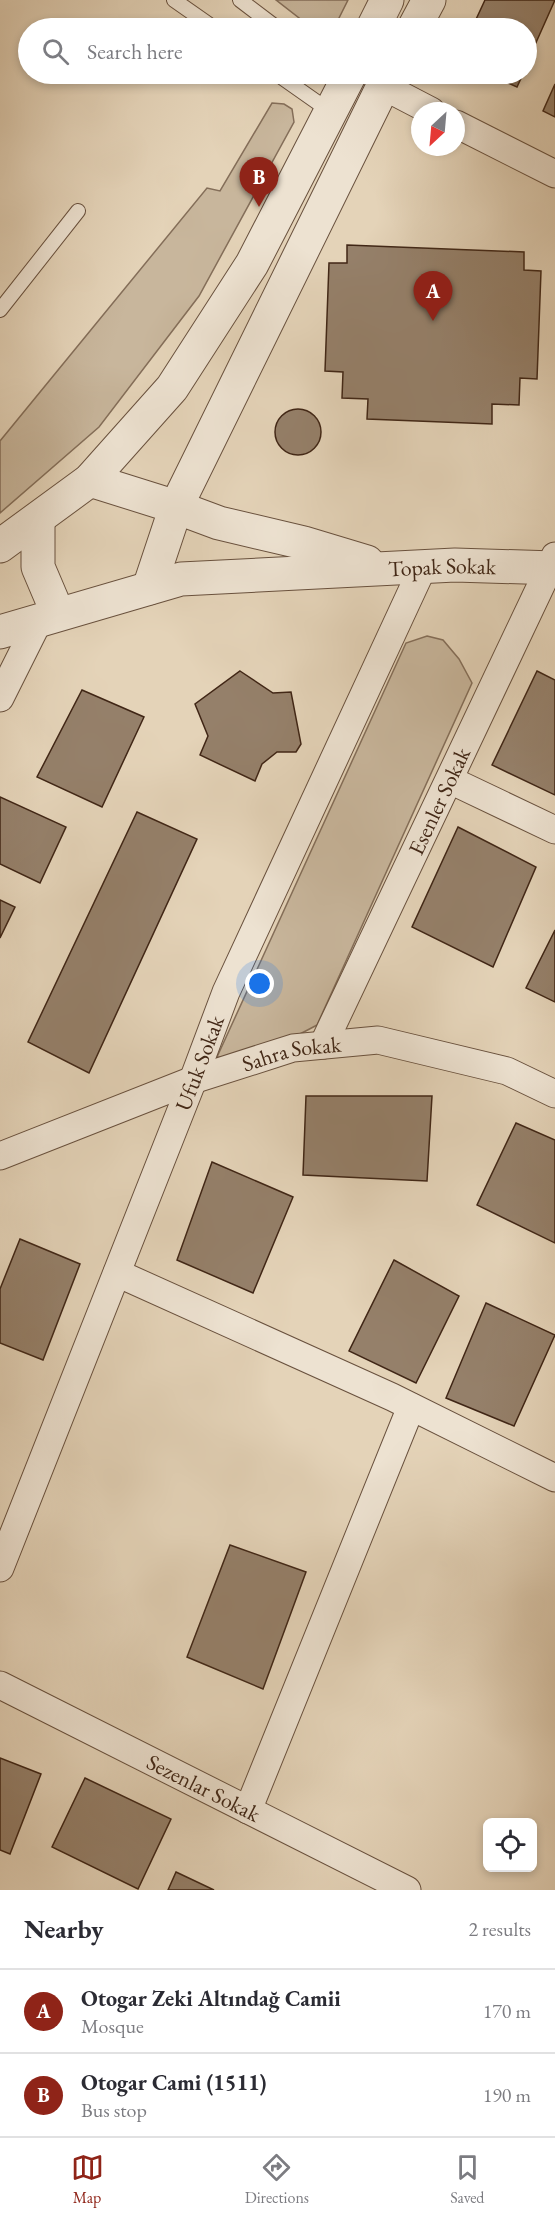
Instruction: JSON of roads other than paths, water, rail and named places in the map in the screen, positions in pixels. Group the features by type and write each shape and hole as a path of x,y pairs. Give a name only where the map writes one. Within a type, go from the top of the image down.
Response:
{"street":[{"path":"378,18 387,0"},
{"path":"419,18 429,0"},
{"path":"0,546 90,480 172,388 252,264 331,112 341,84"},
{"path":"149,588 176,507 384,84"},
{"path":"392,84 418,102"},
{"path":"465,128 555,174"},
{"path":"90,480 219,523 304,543 390,569"},
{"path":"0,698 48,617 38,567 38,519"},
{"name":"Topak Sokak","path":"0,632 181,579 455,565 553,564"},
{"name":"Esenler Sokak","path":"323,1045 553,564"},
{"name":"Ufuk Sokak","path":"0,1568 193,1080 225,992 423,567"},
{"path":"450,780 555,830"},
{"name":"Sahra Sokak","path":"0,1156 193,1080 293,1048 378,1040 507,1071 555,1094"},
{"path":"117,1273 411,1407 555,1478"},
{"path":"248,1810 411,1407"},
{"name":"Sezenlar Sokak","path":"0,1685 408,1890"}],"lane":[{"path":"174,0 200,18"},
{"path":"240,0 264,18"},
{"path":"291,84 331,112"},
{"path":"0,310 78,211"}],"place":[{"name":"Otogar Cami (1511)","path":"259,207"},
{"name":"Otogar Zeki Altındağ Camii","path":"433,321"}]}
